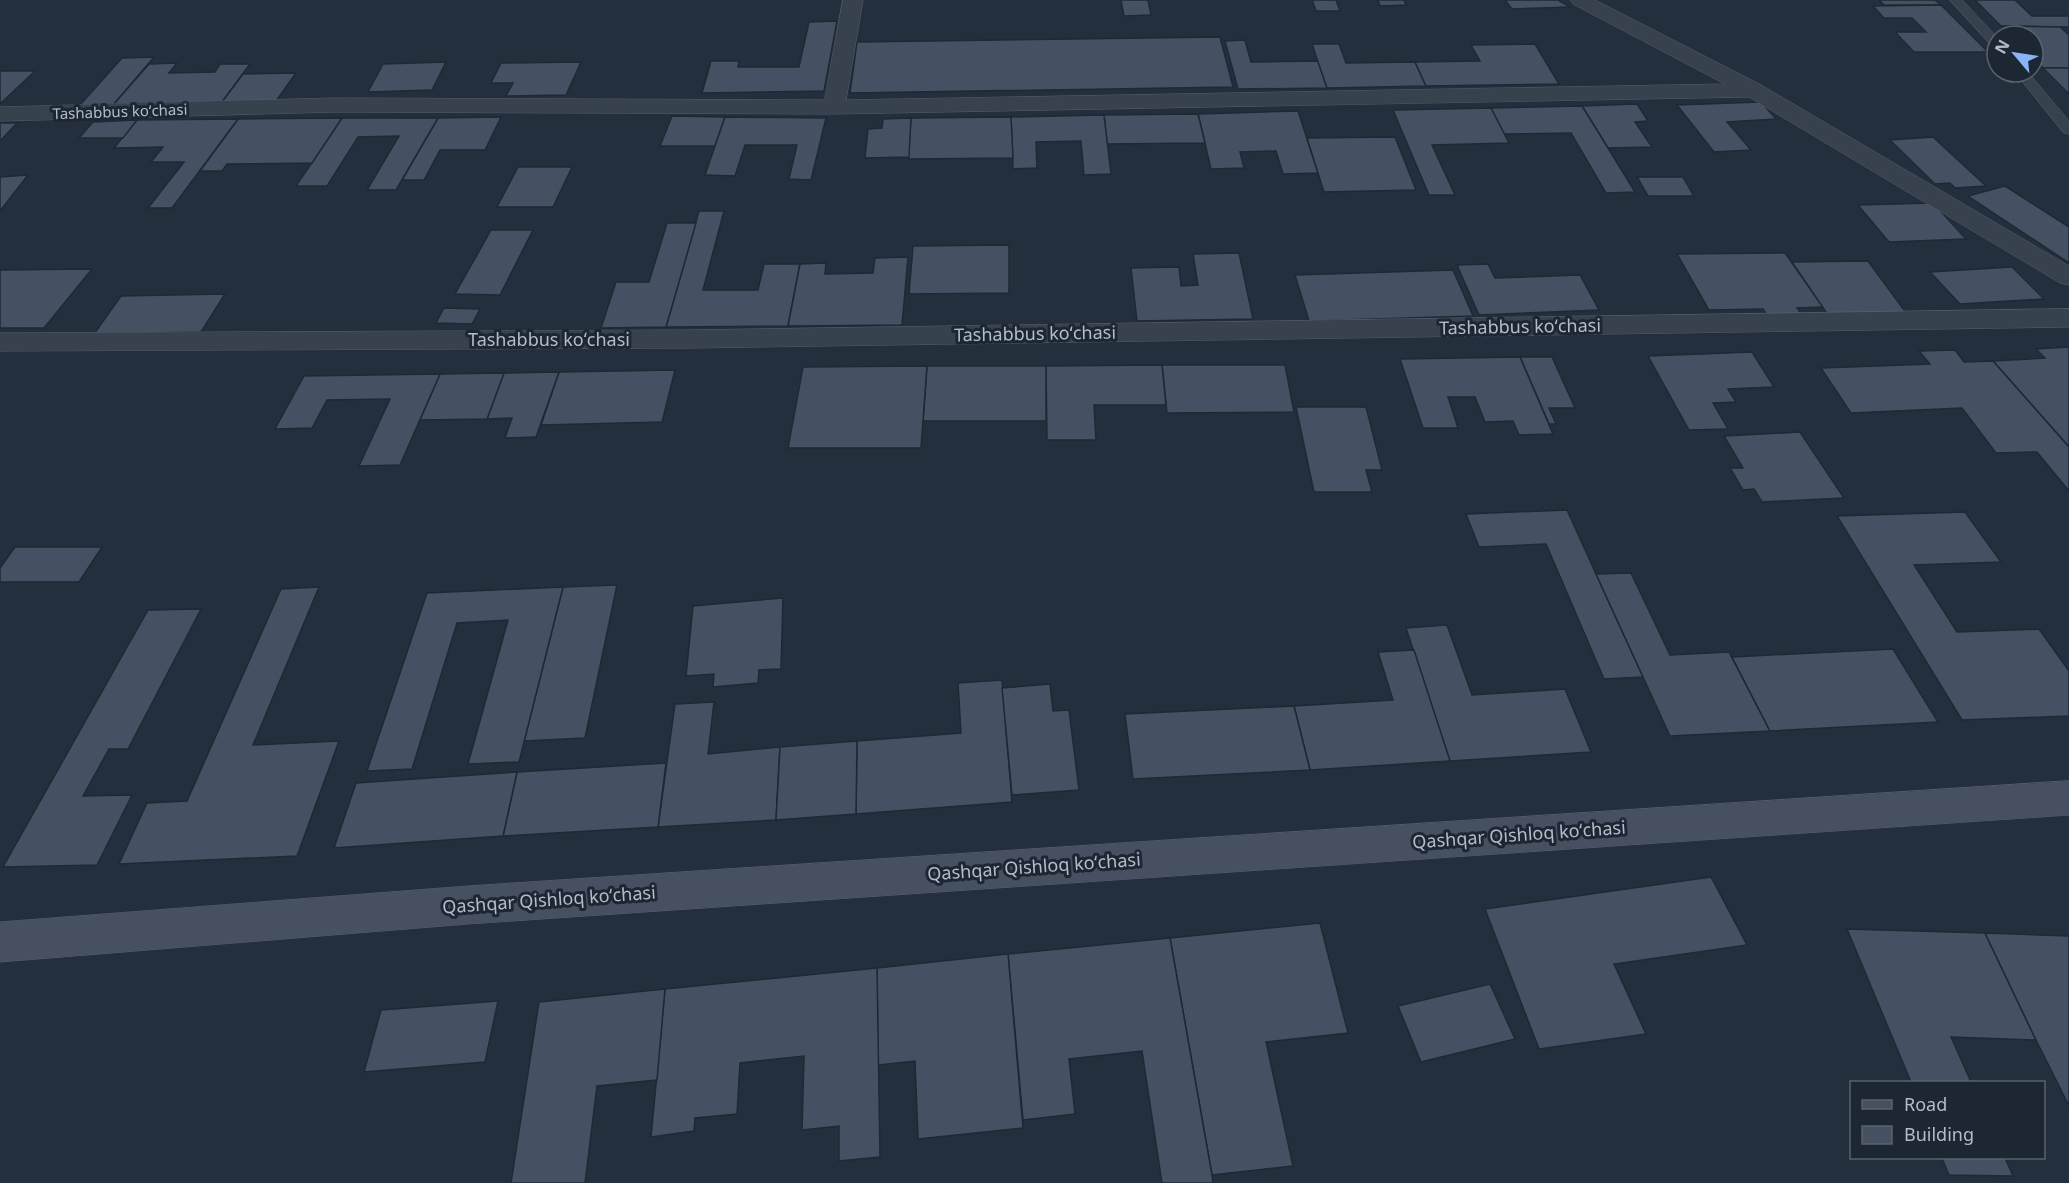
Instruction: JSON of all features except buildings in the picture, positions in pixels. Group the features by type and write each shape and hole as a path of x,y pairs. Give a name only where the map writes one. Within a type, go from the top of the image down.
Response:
{"main road":[{"name":"Qashqar Qishloq koʻchasi","path":"0,942 480,904 2069,798"}],"street":[{"path":"834,107 853,0"},
{"path":"1580,0 1753,90 2069,277"},
{"name":"Tashabbus koʻchasi","path":"0,114 334,105 834,107 1753,90"},
{"name":"Tashabbus koʻchasi","path":"0,342 691,339 2069,318"}],"lane":[{"path":"1956,0 1985,31"},
{"path":"2030,84 2069,130"}]}
